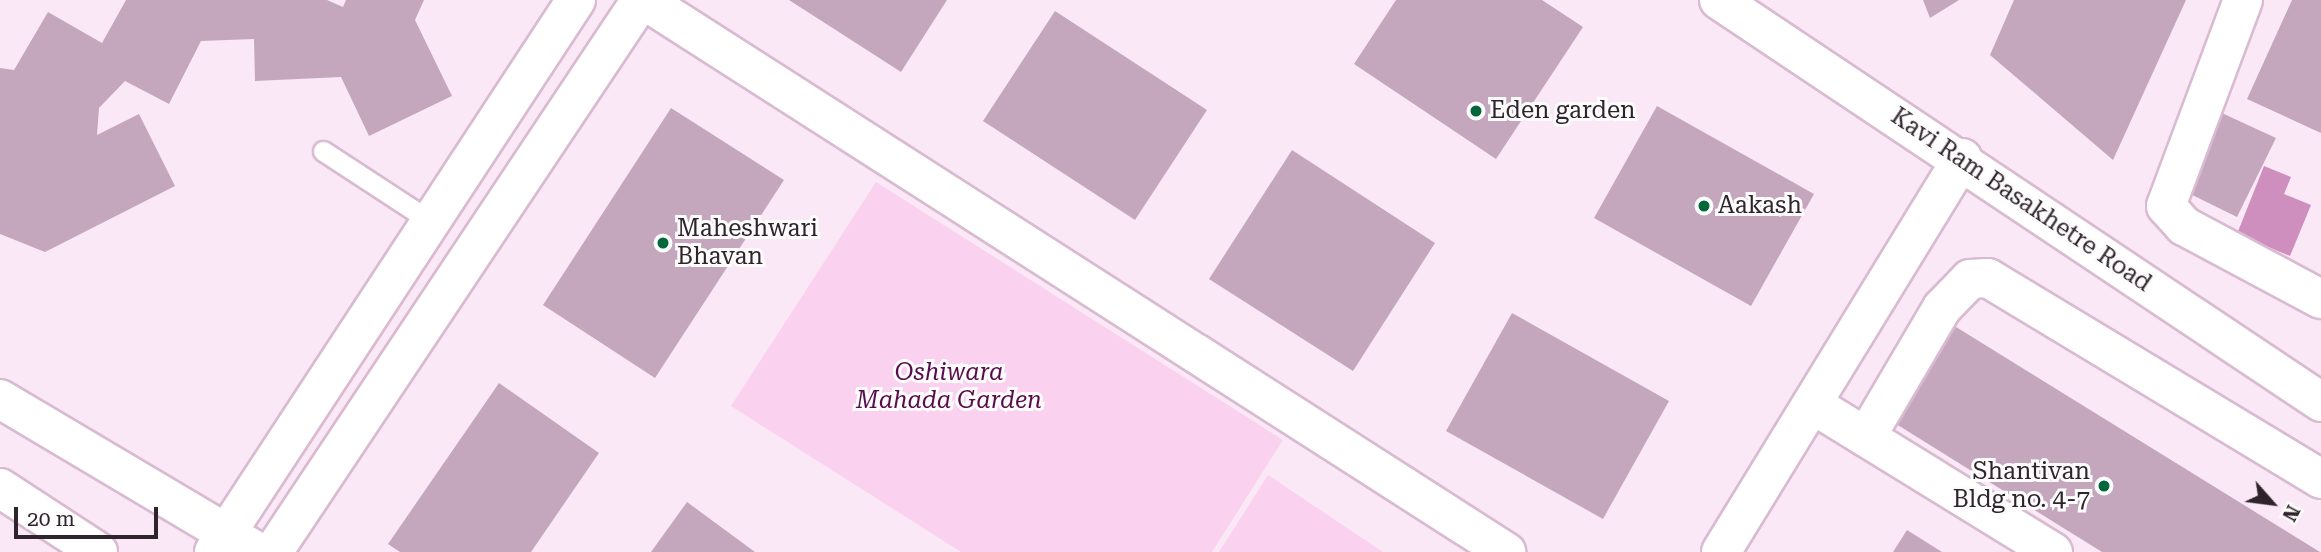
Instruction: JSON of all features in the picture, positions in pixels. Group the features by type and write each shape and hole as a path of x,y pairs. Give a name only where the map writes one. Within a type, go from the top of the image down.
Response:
{"street":[{"path":"0,399 232,546 432,222 576,0"},
{"path":"273,552 643,0 1506,552"},
{"name":"Kavi Ram Basakhetre Road","path":"1719,0 1962,158 2321,402"},
{"path":"2243,0 2166,206 2184,226 2321,299"},
{"path":"1721,552 1962,158"},
{"path":"1866,437 1942,308 1970,279 1988,278 2321,479"},
{"path":"1812,404 2053,552"},
{"path":"0,488 98,552"}],"lane":[{"path":"323,150 432,222"}],"green space":[{"name":"Oshiwara Mahada Garden","path":"876,182 1283,440 1212,552 961,552 731,406"},
{"path":"1268,475 1383,552 1219,552"}],"shaded area":[{"path":"2264,166 2291,177 2284,194 2311,205 2290,256 2237,234"}],"building":[{"path":"126,0 327,0 343,7 346,0 424,0 415,20 452,96 369,136 341,77 255,81 254,39 201,41 169,104 125,81 99,108 97,135 139,114 175,186 45,252 0,234 0,68 14,70 48,12 102,43"},
{"path":"789,0 947,0 901,72"},
{"name":"Eden garden","path":"1396,0 1542,0 1583,27 1496,159 1354,64"},
{"path":"1923,0 1959,0 1930,18"},
{"path":"2014,0 2186,0 2113,160 1990,55"},
{"path":"2292,0 2321,0 2321,133 2247,99"},
{"path":"1055,11 1207,110 1135,220 983,121"},
{"name":"Aakash","path":"1657,106 1814,194 1751,306 1594,218"},
{"name":"Maheshwari Bhavan","path":"671,108 784,180 655,378 543,305"},
{"path":"2211,108 2276,138 2237,217 2176,187"},
{"path":"1292,150 1435,243 1353,371 1209,279"},
{"path":"1512,313 1669,401 1603,519 1446,431"},
{"name":"Shantivan Bldg no. 4-7","path":"1948,322 2320,552 2102,552 1888,419"},
{"path":"499,383 599,453 531,552 400,552 388,544"},
{"path":"687,502 755,552 651,552"},
{"path":"1907,530 1942,552 1893,552"}],"place":[{"name":"Eden garden","path":"1476,111"},
{"name":"Aakash","path":"1704,206"},
{"name":"Maheshwari Bhavan","path":"663,243"},
{"name":"Shantivan Bldg no. 4-7","path":"2104,486"}]}
